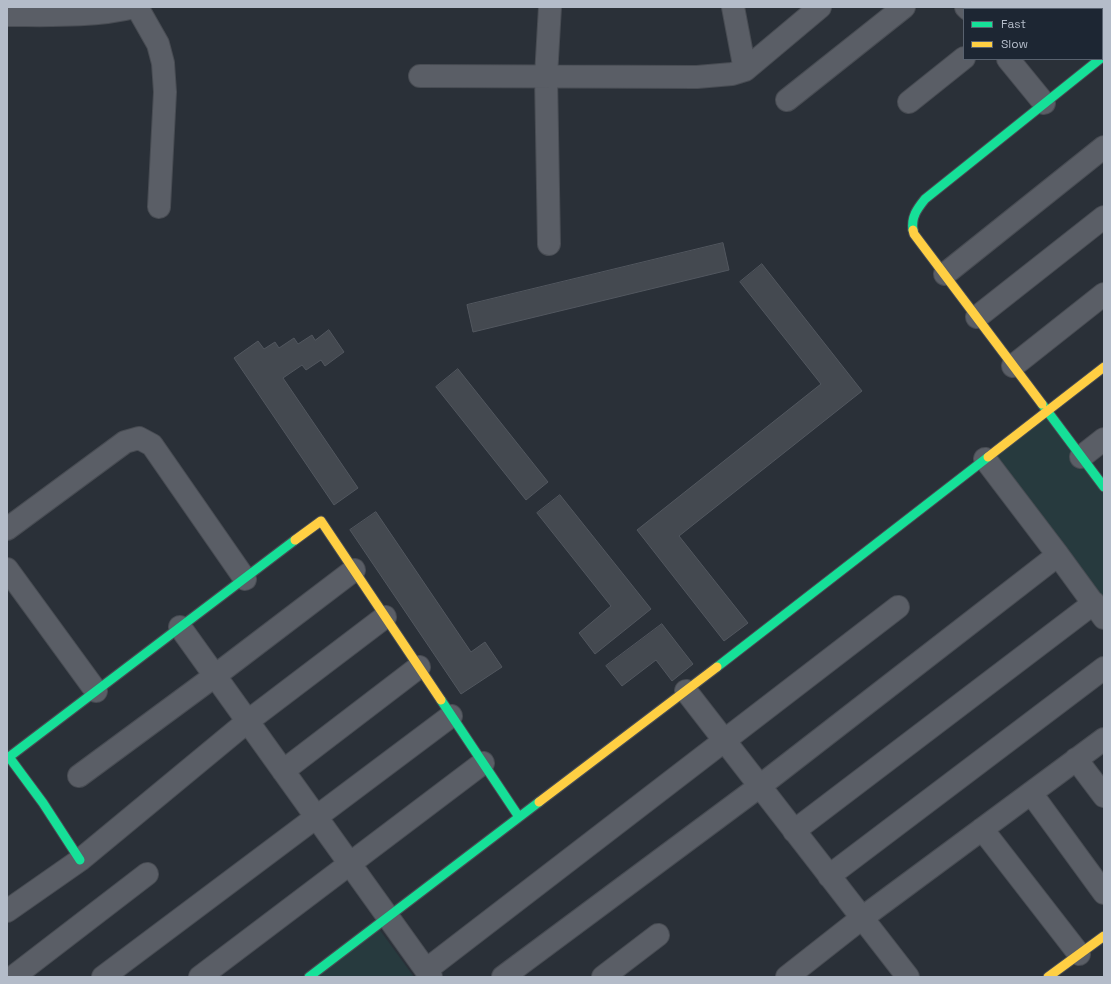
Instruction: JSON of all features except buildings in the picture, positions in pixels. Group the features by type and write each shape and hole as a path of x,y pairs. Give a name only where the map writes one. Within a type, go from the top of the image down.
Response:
{"street":[{"path":"7,15 83,15 136,7 158,44 163,64 165,92 159,207"},
{"path":"549,244 546,76 550,7"},
{"path":"733,7 745,70"},
{"path":"420,76 697,78 732,74 745,70 820,7"},
{"path":"787,100 904,7"},
{"path":"909,102 963,59"},
{"path":"1009,60 1044,103"},
{"path":"1098,60 925,199 915,211 911,223 914,234 1104,487"},
{"path":"944,274 1104,147"},
{"path":"977,317 1102,222"},
{"path":"1014,366 1104,294"},
{"path":"309,977 686,691 985,459 1048,412 1104,367"},
{"path":"7,528 125,442 139,438 152,446 245,578"},
{"path":"1081,457 1104,439"},
{"path":"794,831 1099,611 985,459"},
{"path":"80,860 43,803 9,757 321,521 519,817"},
{"path":"503,977 760,786 1058,555"},
{"path":"7,569 96,691"},
{"path":"79,776 216,675 354,570"},
{"path":"180,627 216,675 428,973 724,740 898,607"},
{"path":"7,911 80,860 248,721 385,617"},
{"path":"283,771 419,667"},
{"path":"829,876 1104,668"},
{"path":"686,691 908,977"},
{"path":"103,977 451,716"},
{"path":"787,977 862,918 1104,739"},
{"path":"1076,760 1104,796"},
{"path":"200,977 483,763"},
{"path":"1031,792 1104,893"},
{"path":"982,829 1079,954"},
{"path":"13,977 147,874"},
{"path":"603,977 658,935"},
{"path":"1048,977 1104,936"}],"green space":[{"path":"1048,412 1104,487 1104,617 985,459"},
{"path":"374,922 414,977 301,977"}],"traffic: fast":[{"path":"913,230 915,213 925,199 1099,60"},
{"path":"1042,404 1104,487"},
{"path":"717,667 988,457"},
{"path":"80,860 43,803 9,757 295,540"},
{"path":"441,700 519,817"},
{"path":"309,977 539,802"}],"traffic: slow":[{"path":"913,230 914,234 1042,404"},
{"path":"988,457 1104,367"},
{"path":"295,540 321,521 441,700"},
{"path":"539,802 717,667"},
{"path":"1048,977 1104,936"}]}
